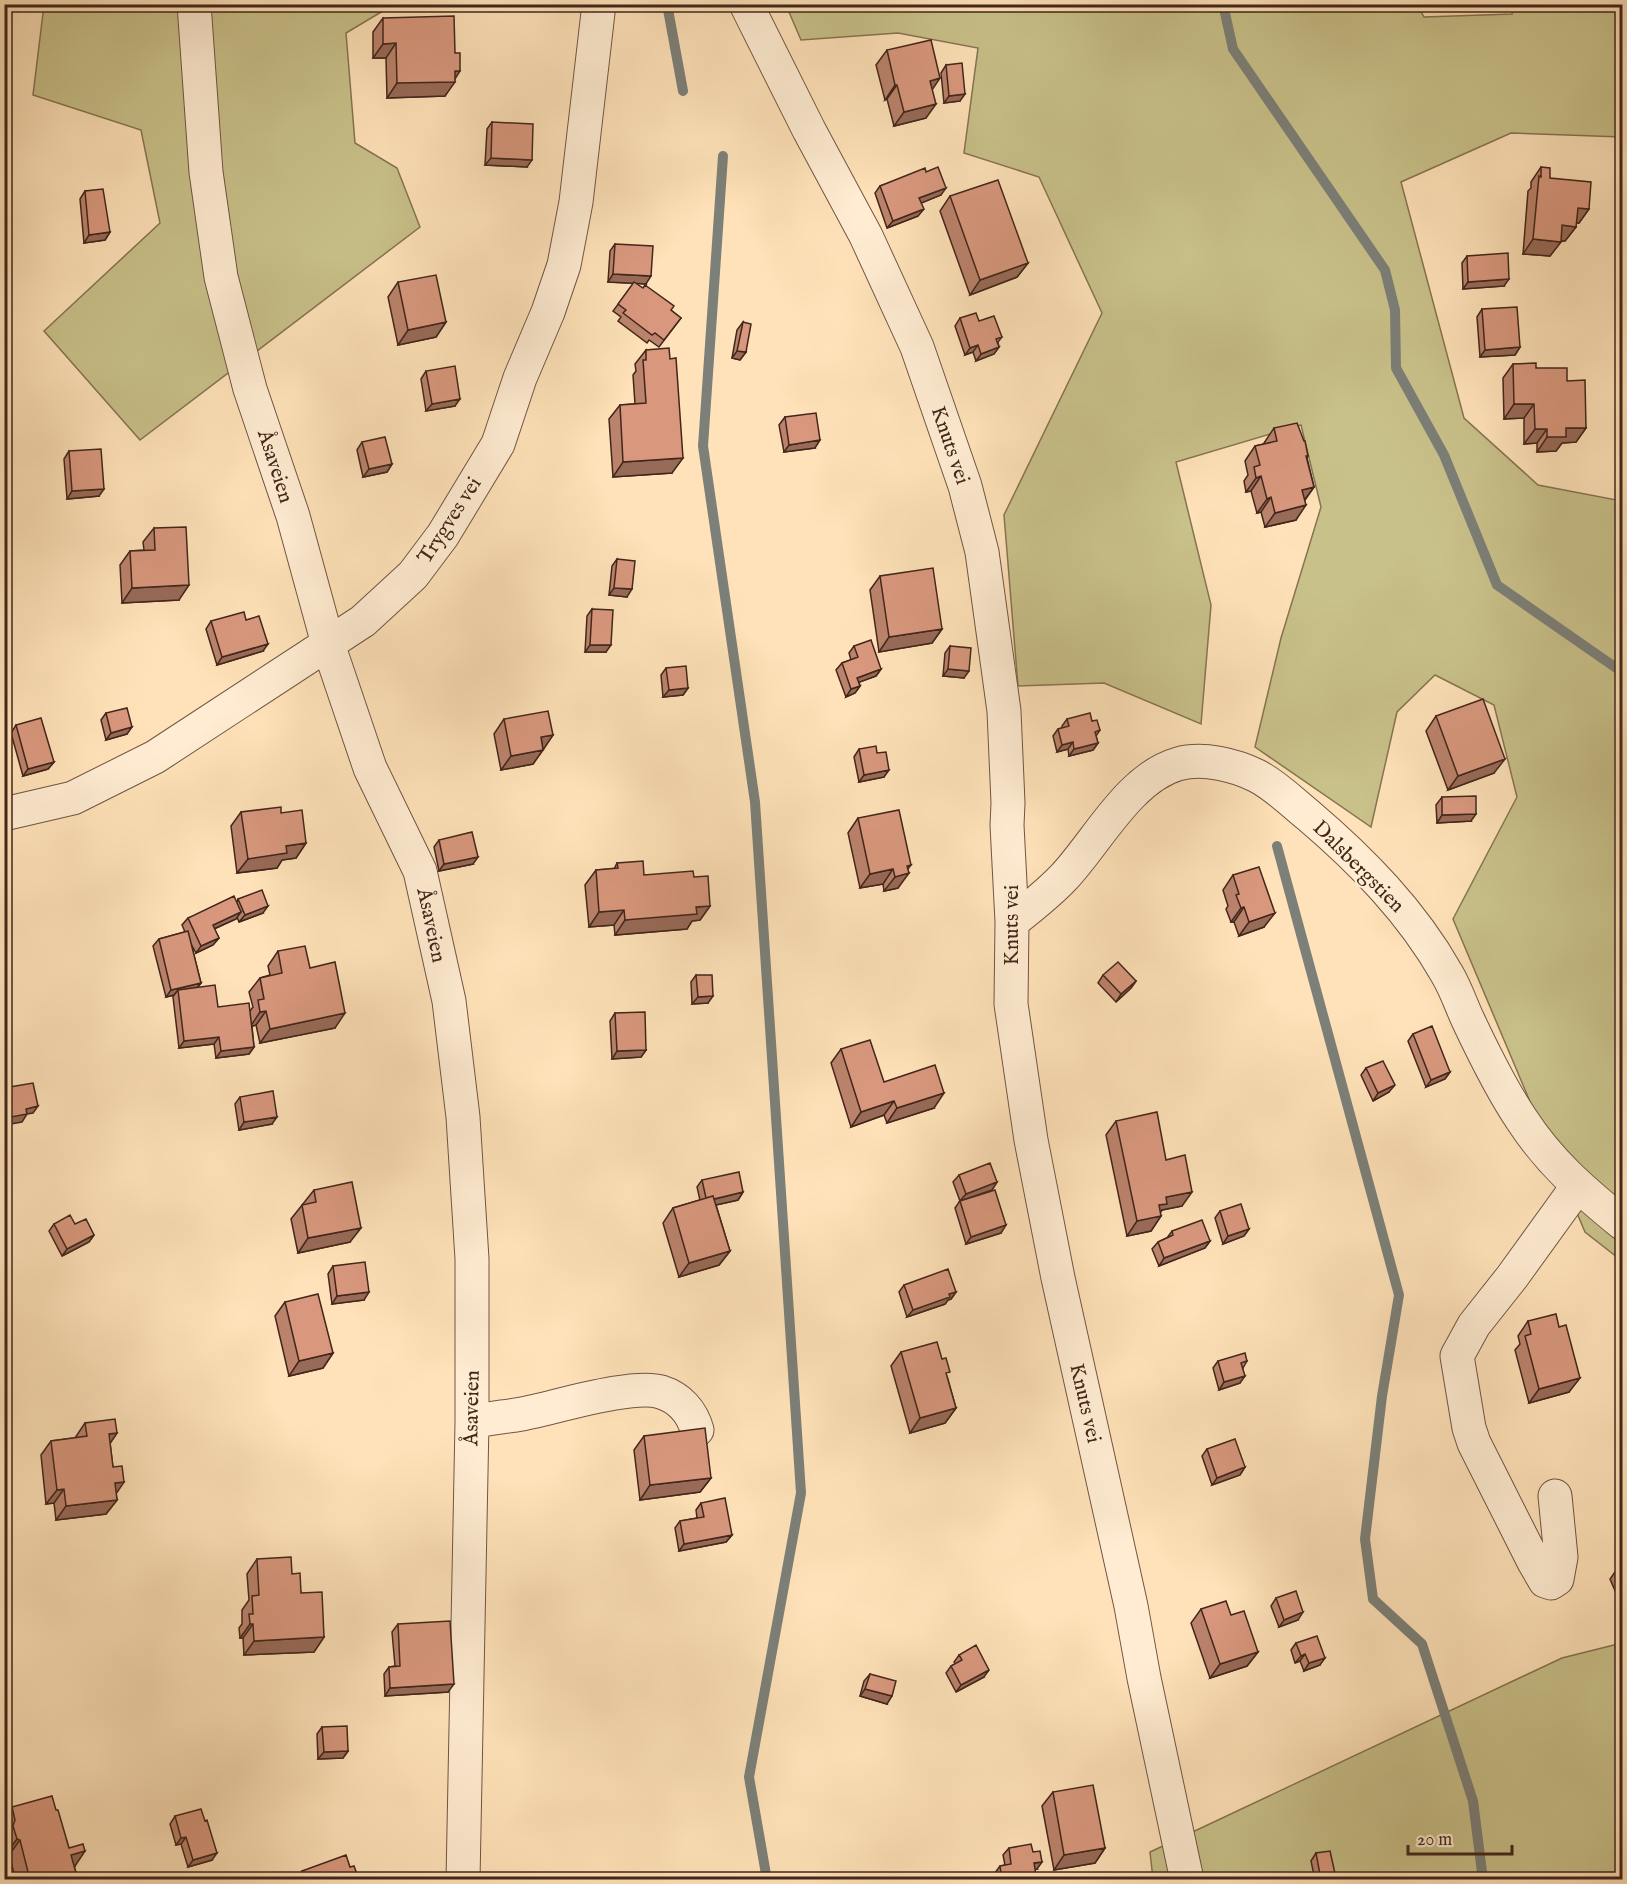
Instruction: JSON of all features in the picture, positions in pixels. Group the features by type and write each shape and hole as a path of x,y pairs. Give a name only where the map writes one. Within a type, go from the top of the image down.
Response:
{"street":[{"name":"Åsaveien","path":"194,4 206,172 221,277 250,389 292,516 328,644 370,768 420,871 449,1001 463,1117 472,1259 472,1422 463,1880"},
{"name":"Trygves vei","path":"4,814 73,798 155,757 363,621 413,574 443,535 498,444 520,378 548,312 564,265 576,202 599,4"},
{"name":"Knuts vei","path":"746,4 809,130 866,236 917,347 965,486 982,552 1004,711 1012,922 1011,1004 1031,1140 1058,1278 1131,1606 1187,1880"},
{"name":"Dalsbergstien","path":"1012,922 1065,876 1136,790 1168,768 1179,763 1210,762 1239,768 1260,777 1337,840 1401,905 1448,975 1474,1032 1521,1119 1548,1156 1577,1187 1623,1223"},
{"path":"1555,1496 1561,1557 1557,1579 1551,1583 1545,1581 1534,1562 1474,1443 1469,1428 1456,1356 1474,1325 1512,1278 1577,1187"},
{"path":"472,1422 619,1393 650,1390 663,1392 686,1407 697,1431"}],"shaded area":[{"path":"1417,4 1424,17 1512,14 1513,5 1622,5 1622,137 1511,133 1401,182 1464,418 1538,485 1622,501 1622,1261 1585,1232 1453,919 1517,797 1494,705 1435,675 1397,712 1371,827 1255,747 1281,638 1321,507 1301,425 1176,462 1211,605 1201,724 1104,683 1018,686 1004,515 1102,313 1039,177 964,153 978,48 898,33 801,40 786,5"},
{"path":"44,5 393,5 346,33 355,143 397,168 420,227 140,440 44,331 160,223 141,130 33,95"},
{"path":"1622,1643 1622,1879 1153,1879 1150,1852 1562,1658"}],"building":[{"path":"454,16 455,53 460,53 460,71 455,71 455,82 397,83 396,43 383,44 383,18"},
{"path":"931,40 940,78 930,81 936,104 904,112 887,50"},
{"path":"962,63 965,94 949,96 946,65"},
{"path":"492,122 533,124 532,160 491,158"},
{"path":"938,167 946,188 919,198 924,209 893,221 880,186 925,168 926,172"},
{"path":"1541,167 1550,168 1550,178 1591,182 1589,209 1578,208 1576,227 1562,225 1561,242 1533,239"},
{"path":"998,180 1028,263 980,280 950,196"},
{"path":"103,189 110,232 89,235 85,191"},
{"path":"615,244 653,246 651,276 613,274"},
{"path":"1508,253 1509,279 1468,282 1467,256"},
{"path":"436,275 446,322 408,330 398,282"},
{"path":"634,282 643,288 645,285 674,306 671,310 681,318 664,340 655,333 652,335 623,313 626,310 618,304"},
{"path":"1517,307 1520,347 1485,350 1482,309"},
{"path":"976,313 979,321 994,316 1002,337 996,339 999,347 981,354 978,345 970,348 960,318"},
{"path":"743,322 751,324 746,352 737,351"},
{"path":"669,348 670,359 676,358 683,458 623,462 620,405 646,403 643,360 646,360 646,350"},
{"path":"1536,363 1536,368 1567,368 1567,381 1585,380 1586,428 1566,428 1566,437 1547,437 1547,429 1535,429 1534,404 1514,404 1513,364"},
{"path":"455,366 460,399 432,404 426,371"},
{"path":"816,413 820,440 789,445 785,417"},
{"path":"1297,423 1305,441 1308,456 1306,456 1314,487 1302,490 1306,505 1275,513 1271,497 1267,499 1261,476 1256,478 1254,467 1260,465 1255,446 1277,441 1274,428"},
{"path":"385,437 392,464 369,469 362,442"},
{"path":"101,449 104,489 72,491 69,451"},
{"path":"186,527 189,585 132,588 130,551 155,550 154,528"},
{"path":"617,559 635,561 632,589 614,588"},
{"path":"933,568 942,629 889,637 880,576"},
{"path":"592,609 613,610 611,645 590,645"},
{"path":"244,612 246,620 259,616 268,644 222,657 211,621"},
{"path":"871,640 881,669 857,678 860,686 851,689 842,663 858,657 854,646"},
{"path":"950,646 971,648 969,671 948,669"},
{"path":"686,666 688,688 669,690 666,668"},
{"path":"1483,699 1505,759 1458,776 1436,716"},
{"path":"127,708 132,727 111,733 106,713"},
{"path":"548,711 553,735 541,737 543,750 511,756 504,719"},
{"path":"1090,713 1092,721 1097,720 1100,730 1095,732 1098,743 1074,749 1073,742 1062,745 1058,729 1069,726 1067,719"},
{"path":"41,718 54,762 28,769 16,725"},
{"path":"876,746 877,753 886,752 889,770 864,775 859,749"},
{"path":"1476,796 1476,814 1442,815 1442,797"},
{"path":"281,807 281,813 302,810 306,843 286,846 287,853 248,859 241,812"},
{"path":"899,810 911,865 907,866 909,873 895,877 893,869 870,874 858,818"},
{"path":"472,832 478,857 444,864 439,840"},
{"path":"643,861 644,875 693,871 694,877 708,876 710,906 696,907 697,914 625,920 624,910 599,912 596,870 618,868 617,863"},
{"path":"1259,867 1275,913 1249,922 1244,907 1241,908 1236,895 1239,894 1233,875"},
{"path":"262,890 268,906 245,915 238,899"},
{"path":"234,896 241,912 213,925 219,938 201,946 188,918"},
{"path":"188,931 201,983 171,990 159,939"},
{"path":"305,946 310,968 335,962 345,1013 270,1029 266,1011 260,1012 258,1000 264,999 260,978 282,973 278,951"},
{"path":"1118,962 1136,981 1121,994 1103,975"},
{"path":"696,975 712,975 713,996 698,997"},
{"path":"215,985 218,1007 249,1003 254,1047 221,1051 219,1037 184,1041 178,990"},
{"path":"645,1012 646,1050 617,1051 615,1013"},
{"path":"1432,1026 1450,1072 1431,1080 1413,1034"},
{"path":"870,1040 884,1082 935,1065 944,1093 897,1108 894,1101 861,1112 841,1049"},
{"path":"1383,1061 1395,1085 1378,1093 1366,1068"},
{"path":"33,1083 38,1106 26,1109 27,1114 6,1118 4,1088"},
{"path":"273,1091 277,1117 244,1122 240,1097"},
{"path":"1157,1112 1166,1160 1185,1155 1192,1192 1166,1197 1167,1204 1159,1205 1161,1216 1137,1221 1116,1121"},
{"path":"990,1163 997,1182 966,1194 959,1175"},
{"path":"739,1172 743,1192 714,1199 713,1196 706,1198 702,1180"},
{"path":"352,1182 361,1228 308,1238 302,1205 316,1202 314,1190"},
{"path":"995,1190 1006,1225 971,1237 960,1201"},
{"path":"713,1196 730,1251 689,1263 673,1208"},
{"path":"1241,1204 1249,1229 1228,1236 1220,1211"},
{"path":"70,1215 75,1224 86,1219 94,1235 67,1249 54,1224"},
{"path":"1202,1220 1210,1241 1164,1258 1158,1242 1173,1235 1172,1231"},
{"path":"365,1262 369,1292 337,1296 333,1266"},
{"path":"948,1269 956,1292 949,1294 950,1297 913,1310 904,1285"},
{"path":"318,1294 333,1353 299,1361 285,1302"},
{"path":"1556,1314 1559,1327 1566,1325 1580,1378 1539,1389 1525,1336 1531,1334 1528,1321"},
{"path":"937,1342 942,1359 946,1358 950,1372 946,1373 956,1408 920,1418 901,1352"},
{"path":"1245,1353 1247,1361 1241,1363 1245,1376 1224,1382 1218,1361"},
{"path":"115,1419 117,1433 109,1434 113,1467 122,1466 124,1482 115,1483 117,1500 66,1506 64,1489 57,1490 51,1441 87,1436 85,1423"},
{"path":"705,1428 711,1478 650,1485 644,1436"},
{"path":"1235,1439 1245,1467 1217,1478 1207,1449"},
{"path":"725,1498 732,1535 684,1544 680,1521 704,1517 701,1503"},
{"path":"291,1557 292,1574 300,1573 301,1593 322,1592 324,1637 254,1641 253,1624 250,1624 249,1614 253,1614 252,1596 259,1595 257,1559"},
{"path":"1296,1591 1303,1612 1284,1620 1276,1598"},
{"path":"1226,1601 1231,1615 1244,1611 1258,1652 1220,1664 1201,1609"},
{"path":"450,1621 454,1684 390,1688 389,1667 400,1666 398,1624"},
{"path":"1317,1636 1325,1658 1309,1663 1305,1654 1301,1656 1296,1643"},
{"path":"976,1645 989,1670 961,1685 951,1666 962,1660 959,1655"},
{"path":"870,1674 896,1681 892,1696 865,1689"},
{"path":"347,1726 348,1751 324,1752 322,1727"},
{"path":"1093,1785 1105,1848 1064,1855 1053,1792"},
{"path":"52,1796 69,1848 83,1844 85,1851 71,1855 78,1880 30,1880 20,1840 17,1839 13,1826 15,1820 12,1807"},
{"path":"201,1809 205,1821 207,1820 217,1853 193,1860 186,1837 181,1838 175,1816"},
{"path":"1031,1844 1033,1852 1040,1851 1042,1862 1034,1863 1036,1875 1002,1880 1000,1866 1011,1864 1009,1848"},
{"path":"1330,1851 1336,1878 1321,1880 1316,1853"},
{"path":"346,1855 350,1867 354,1866 358,1877 354,1878 355,1880 305,1880 302,1871"}],"waterway":[{"path":"667,4 683,91"},
{"path":"1223,4 1233,49 1385,270 1395,310 1396,368 1444,455 1497,585 1622,672"},
{"path":"723,156 703,446 755,802 801,1493 749,1777 767,1880"},
{"path":"1277,846 1399,1295 1382,1396 1365,1539 1373,1599 1422,1644 1473,1801 1483,1880"}]}
